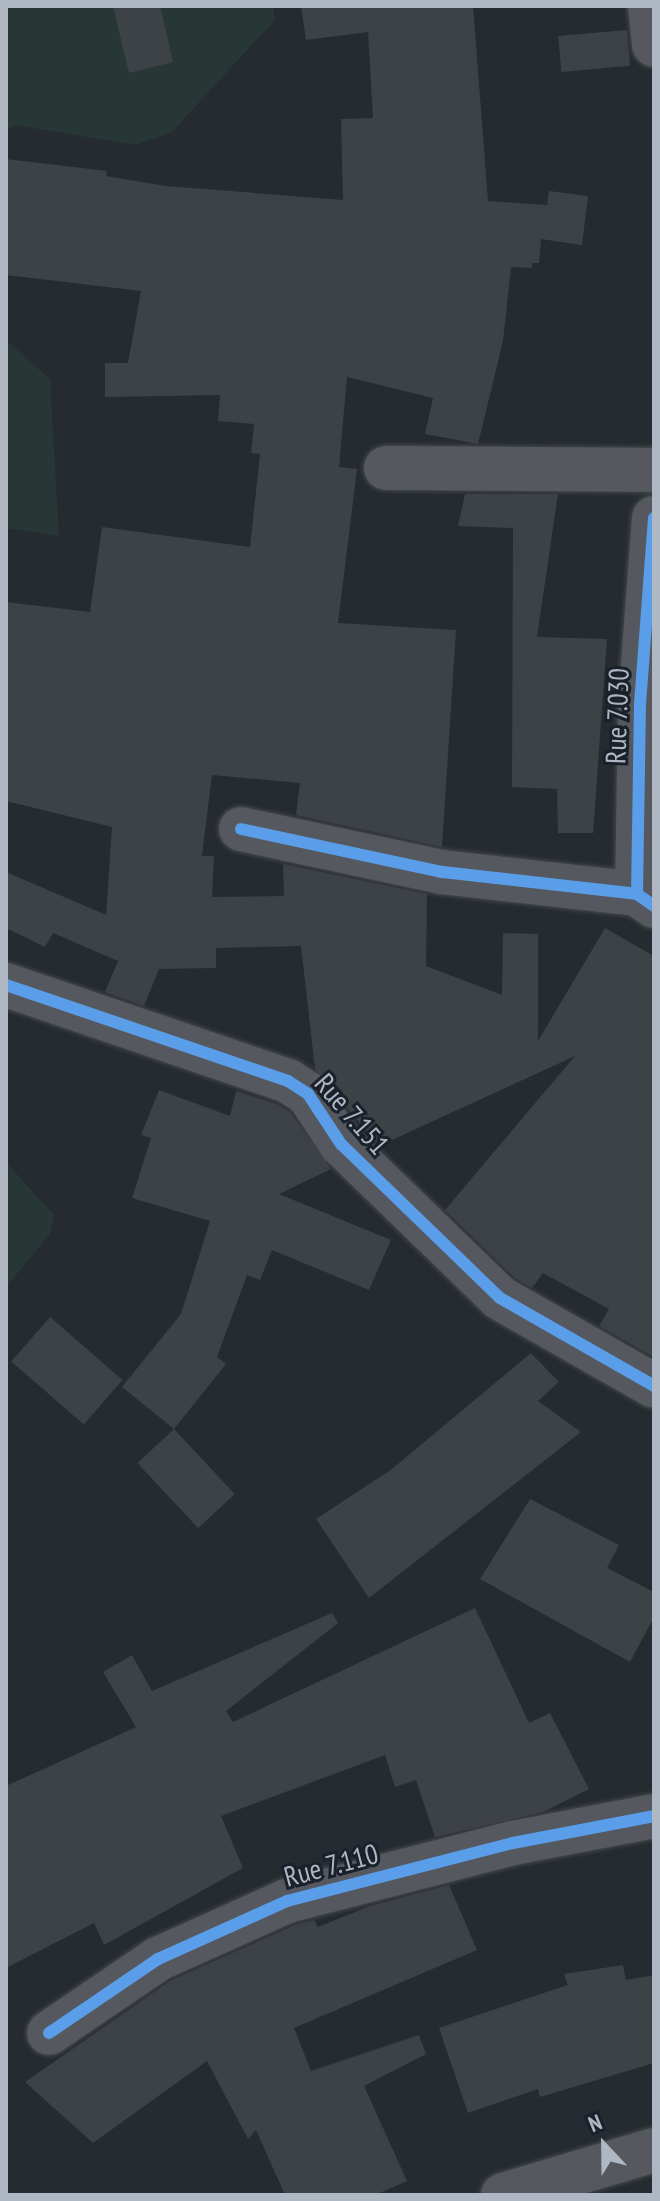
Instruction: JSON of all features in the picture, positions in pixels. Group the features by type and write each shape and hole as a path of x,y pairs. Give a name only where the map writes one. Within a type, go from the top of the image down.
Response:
{"street":[{"path":"650,6 654,45"},
{"path":"386,468 654,470"},
{"name":"Rue 7.030","path":"645,900 640,704 654,518"},
{"path":"241,829 442,872 645,900"},
{"name":"Rue 7.151","path":"6,985 288,1081 308,1094 341,1144 500,1298 654,1386"},
{"name":"Rue 7.110","path":"49,2033 158,1959 287,1901 513,1843 654,1816"},
{"path":"503,2195 654,2150"}],"shaded area":[{"path":"6,6 274,6 274,21 172,132 135,145 14,125 6,132"},
{"path":"6,340 50,379 59,536 6,528"},
{"path":"6,1162 54,1215 50,1234 6,1287"}],"building":[{"path":"113,6 160,6 173,62 129,73"},
{"path":"301,6 473,6 488,201 547,205 549,191 588,196 582,245 541,239 539,263 532,263 532,268 511,267 503,341 478,444 425,434 433,398 347,377 339,467 357,469 338,623 456,630 442,847 296,815 300,783 212,775 202,856 214,856 212,897 284,896 283,864 427,894 426,966 502,995 503,933 538,934 538,1041 605,928 654,956 654,1357 599,1326 609,1309 543,1273 532,1288 515,1278 445,1210 575,1056 379,1146 315,1069 301,946 216,948 216,968 159,969 144,1006 105,992 118,961 53,933 45,947 6,928 6,872 106,915 112,827 6,801 6,602 90,612 102,527 250,547 260,454 251,453 254,424 218,421 220,395 105,397 105,363 128,363 141,291 6,275 6,159 107,171 106,176 166,186 343,200 341,119 373,118 368,32 306,40"},
{"path":"627,30 630,66 561,72 558,36"},
{"path":"465,494 558,494 537,637 607,639 593,833 558,833 557,789 512,787 513,528 458,526"},
{"path":"159,1090 230,1116 236,1091 277,1104 290,1112 331,1169 279,1194 391,1240 369,1290 272,1250 260,1280 247,1275 217,1357 226,1364 174,1429 122,1387 181,1314 210,1221 132,1198 151,1138 141,1135"},
{"path":"50,1317 122,1380 84,1425 11,1362"},
{"path":"531,1353 559,1382 538,1401 581,1432 369,1598 316,1519 392,1469"},
{"path":"174,1429 235,1494 198,1528 137,1463"},
{"path":"530,1499 619,1545 607,1568 654,1592 654,1617 630,1662 480,1579"},
{"path":"475,1608 529,1723 550,1713 589,1789 543,1812 435,1837 416,1780 395,1787 385,1755 221,1816 243,1868 104,1945 94,1923 6,1968 6,1786 136,1727 103,1672 132,1655 152,1691 332,1613 338,1623 226,1711 233,1722"},
{"path":"449,1885 477,1950 294,2028 311,2071 419,2035 426,2054 364,2086 407,2181 375,2195 285,2195 256,2130 248,2139 207,2061 93,2143 25,2082 170,1981 295,1925 314,1920 318,1927 370,1906"},
{"path":"623,1965 626,1980 654,1975 654,2063 540,2097 538,2089 468,2113 439,2028 568,1985 564,1974"}],"cycle path":[{"path":"654,518 640,704 637,894 654,906"},
{"path":"241,829 442,872 637,894"},
{"path":"6,985 288,1081 308,1094 341,1144 500,1298 654,1386"},
{"path":"49,2033 158,1959 287,1901 513,1843 654,1816"}]}
